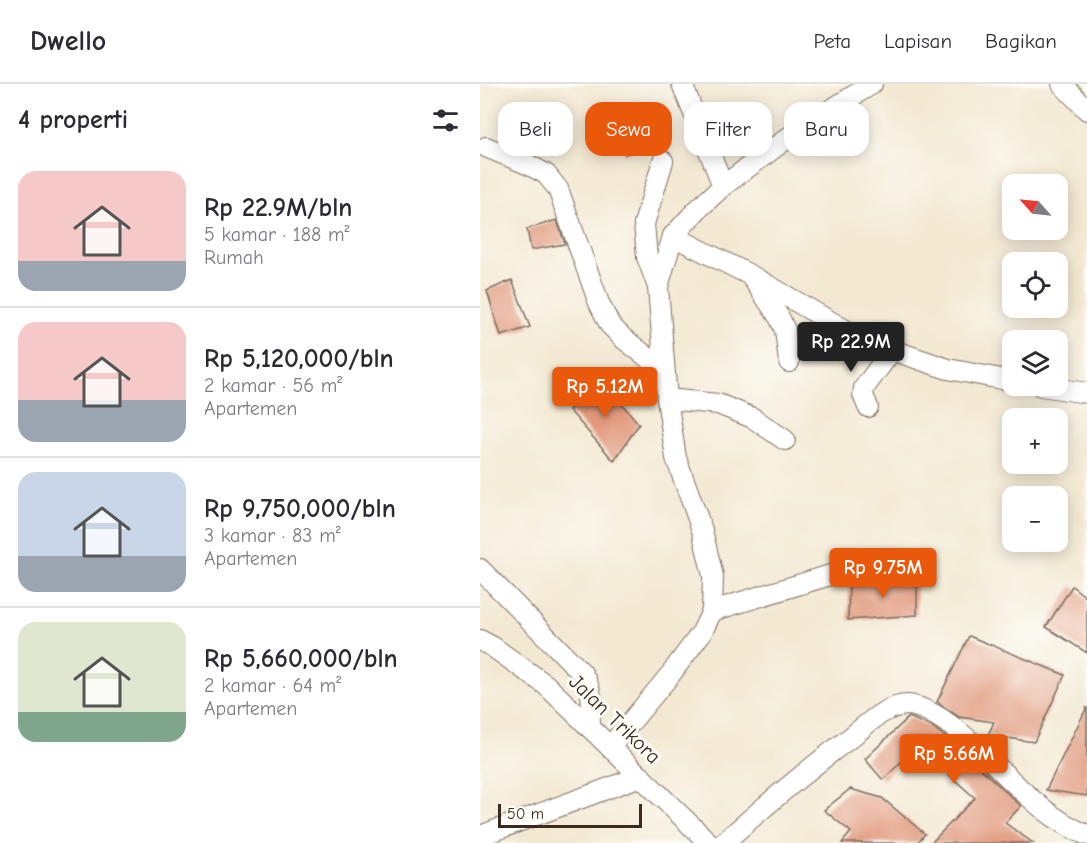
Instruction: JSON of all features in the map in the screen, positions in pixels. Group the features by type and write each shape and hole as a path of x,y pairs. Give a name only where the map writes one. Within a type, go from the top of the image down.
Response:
{"street":[{"path":"682,84 723,186"},
{"path":"658,287 673,236 697,210 723,186 797,131 872,84"},
{"path":"1062,84 1087,110"},
{"path":"486,147 546,174 558,189 599,303 610,325 664,370"},
{"path":"610,747 683,658 702,632 712,611 713,576 702,530 675,458 664,370 658,287 647,257 644,224 663,161"},
{"path":"673,236 750,275 854,335 948,369 1002,379"},
{"path":"750,275 779,317 785,330 789,362"},
{"path":"868,407 863,395 864,388 892,350"},
{"path":"1068,390 1087,393"},
{"path":"667,399 717,404 753,418 785,440"},
{"path":"480,569 582,673 591,688 589,727"},
{"path":"712,611 850,569"},
{"name":"Jalan Trikora","path":"480,640 546,685 709,843"},
{"path":"723,843 813,766 883,712 908,705 920,708 940,719 974,744 1045,812 1072,829 1087,834"},
{"path":"484,834 641,776"}],"building":[{"path":"557,220 565,244 531,250 527,229"},
{"path":"512,280 530,327 501,336 487,291"},
{"path":"598,376 639,424 614,461 569,410"},
{"path":"917,578 917,615 848,620 849,583"},
{"path":"1072,586 1087,598 1087,653 1046,627"},
{"path":"969,636 1065,675 1034,742 988,735 994,722 959,717 937,702"},
{"path":"1087,707 1087,796 1046,790"},
{"path":"909,717 932,727 951,741 1021,806 1005,823 1033,843 931,843 975,798 917,746 883,780 865,759"},
{"path":"850,789 882,798 925,834 917,843 842,843 851,832 824,810"}]}
